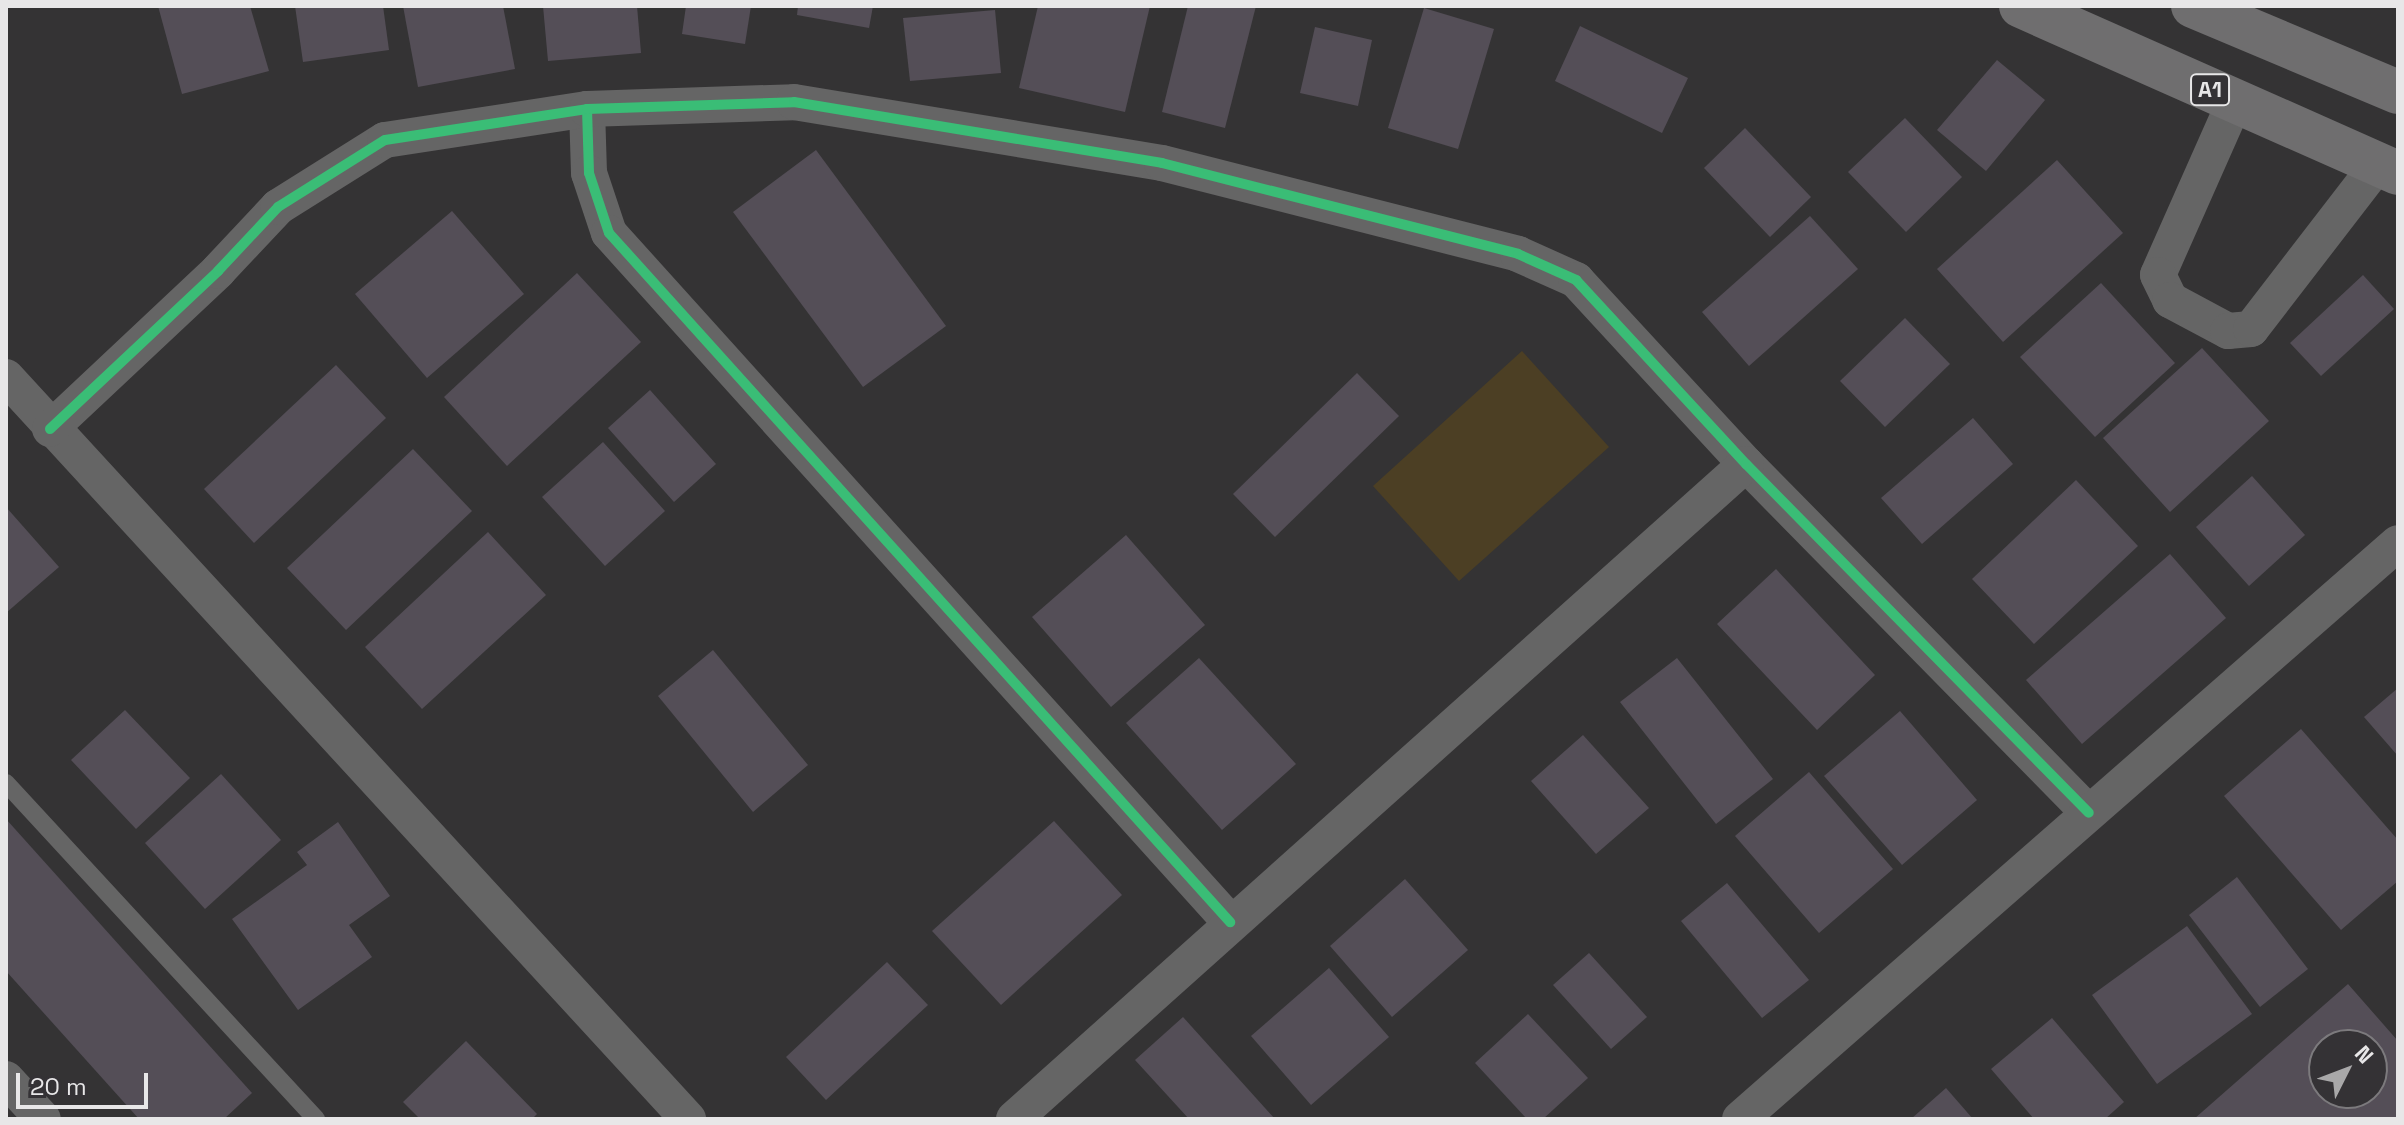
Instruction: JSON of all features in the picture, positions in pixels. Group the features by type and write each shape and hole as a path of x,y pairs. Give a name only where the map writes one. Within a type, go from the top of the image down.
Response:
{"main road":[{"name":"A1","path":"2021,6 2388,169"},
{"path":"2193,6 2398,92"}],"street":[{"path":"2235,101 2158,275 2170,300 2228,331 2251,329 2388,169"},
{"path":"50,429 218,271 278,207 385,140 587,109 810,105 1162,163 1518,254 1576,280 1746,464 2089,813"},
{"path":"587,109 589,173 609,233 1230,922"},
{"path":"6,377 50,429 688,1119"},
{"path":"1014,1119 1230,922 1746,464"},
{"path":"1740,1119 2398,543"}],"lane":[{"path":"6,783 316,1119"}],"shaded area":[{"path":"1522,351 1609,447 1459,581 1373,486"}],"building":[{"path":"158,6 250,6 269,71 182,94"},
{"path":"295,6 383,6 389,50 303,62"},
{"path":"403,6 503,6 515,69 418,87"},
{"path":"543,6 637,6 641,53 548,61"},
{"path":"686,6 751,6 745,44 682,34"},
{"path":"798,6 873,6 869,28 797,15"},
{"path":"1038,6 1150,6 1125,112 1019,88"},
{"path":"1188,6 1256,6 1225,128 1162,112"},
{"path":"1424,8 1494,29 1458,149 1388,128"},
{"path":"995,10 1001,73 910,81 903,18"},
{"path":"1580,26 1688,78 1662,133 1555,81"},
{"path":"1315,27 1372,40 1358,106 1300,93"},
{"path":"1997,60 2045,100 1986,171 1937,130"},
{"path":"1905,118 1962,177 1906,232 1848,172"},
{"path":"1745,128 1811,197 1770,237 1704,168"},
{"path":"816,150 946,326 863,387 733,212"},
{"path":"2057,160 2123,233 2003,342 1937,269"},
{"path":"452,211 524,294 427,378 355,294"},
{"path":"1810,216 1858,269 1749,366 1702,312"},
{"path":"577,273 641,342 507,466 444,397"},
{"path":"2363,275 2394,309 2321,376 2290,343"},
{"path":"2101,283 2175,363 2095,437 2020,357"},
{"path":"1905,318 1950,364 1885,427 1840,381"},
{"path":"2202,348 2269,421 2170,512 2103,438"},
{"path":"336,365 386,418 254,543 204,489"},
{"path":"1357,373 1399,416 1275,537 1233,494"},
{"path":"650,390 716,464 674,502 608,428"},
{"path":"1973,418 2013,464 1922,544 1881,498"},
{"path":"603,442 665,511 605,566 542,497"},
{"path":"413,449 472,511 346,630 287,568"},
{"path":"2252,476 2305,535 2249,586 2196,527"},
{"path":"2076,480 2138,546 2034,644 1972,579"},
{"path":"6,507 59,567 6,613"},
{"path":"488,532 546,595 422,709 365,647"},
{"path":"1126,535 1205,625 1111,707 1032,617"},
{"path":"2170,554 2226,618 2082,744 2026,680"},
{"path":"1776,569 1875,675 1817,730 1717,624"},
{"path":"713,650 808,765 753,812 658,696"},
{"path":"1199,658 1296,764 1222,830 1126,723"},
{"path":"1677,658 1773,779 1716,824 1620,702"},
{"path":"2398,688 2398,756 2364,717"},
{"path":"125,710 190,778 136,829 71,760"},
{"path":"1900,711 1977,800 1902,865 1824,776"},
{"path":"2301,729 2398,840 2398,881 2341,930 2224,796"},
{"path":"1583,735 1649,808 1596,854 1531,781"},
{"path":"1809,772 1893,869 1819,933 1735,836"},
{"path":"221,774 281,840 205,909 145,843"},
{"path":"6,819 252,1093 224,1119 139,1119 6,971"},
{"path":"1054,821 1122,895 1001,1005 932,931"},
{"path":"338,822 390,896 349,925 372,957 298,1010 232,919 307,865 297,852"},
{"path":"2237,877 2308,969 2260,1007 2189,915"},
{"path":"1405,879 1468,950 1392,1017 1330,946"},
{"path":"1727,883 1809,980 1762,1018 1681,921"},
{"path":"2187,926 2252,1014 2157,1084 2092,995"},
{"path":"1589,953 1647,1017 1611,1049 1553,985"},
{"path":"887,962 928,1005 826,1100 786,1057"},
{"path":"1329,968 1389,1037 1311,1105 1251,1036"},
{"path":"2348,984 2387,1029 2308,1029 2308,1109 2388,1109 2388,1030 2398,1041 2398,1119 2194,1119"},
{"path":"1528,1014 1588,1078 1543,1119 1527,1119 1475,1063"},
{"path":"1183,1017 1275,1119 1189,1119 1135,1060"},
{"path":"2052,1018 2124,1102 2105,1119 2034,1119 1991,1069"},
{"path":"466,1041 537,1114 532,1119 420,1119 403,1102"},
{"path":"1946,1088 1973,1119 1911,1119"}],"cycle path":[{"path":"50,429 218,271 278,207 385,140 587,109 794,102 1162,163 1518,254 1576,280 1746,464 2089,813"},
{"path":"587,109 589,173 609,233 1230,922"}]}
